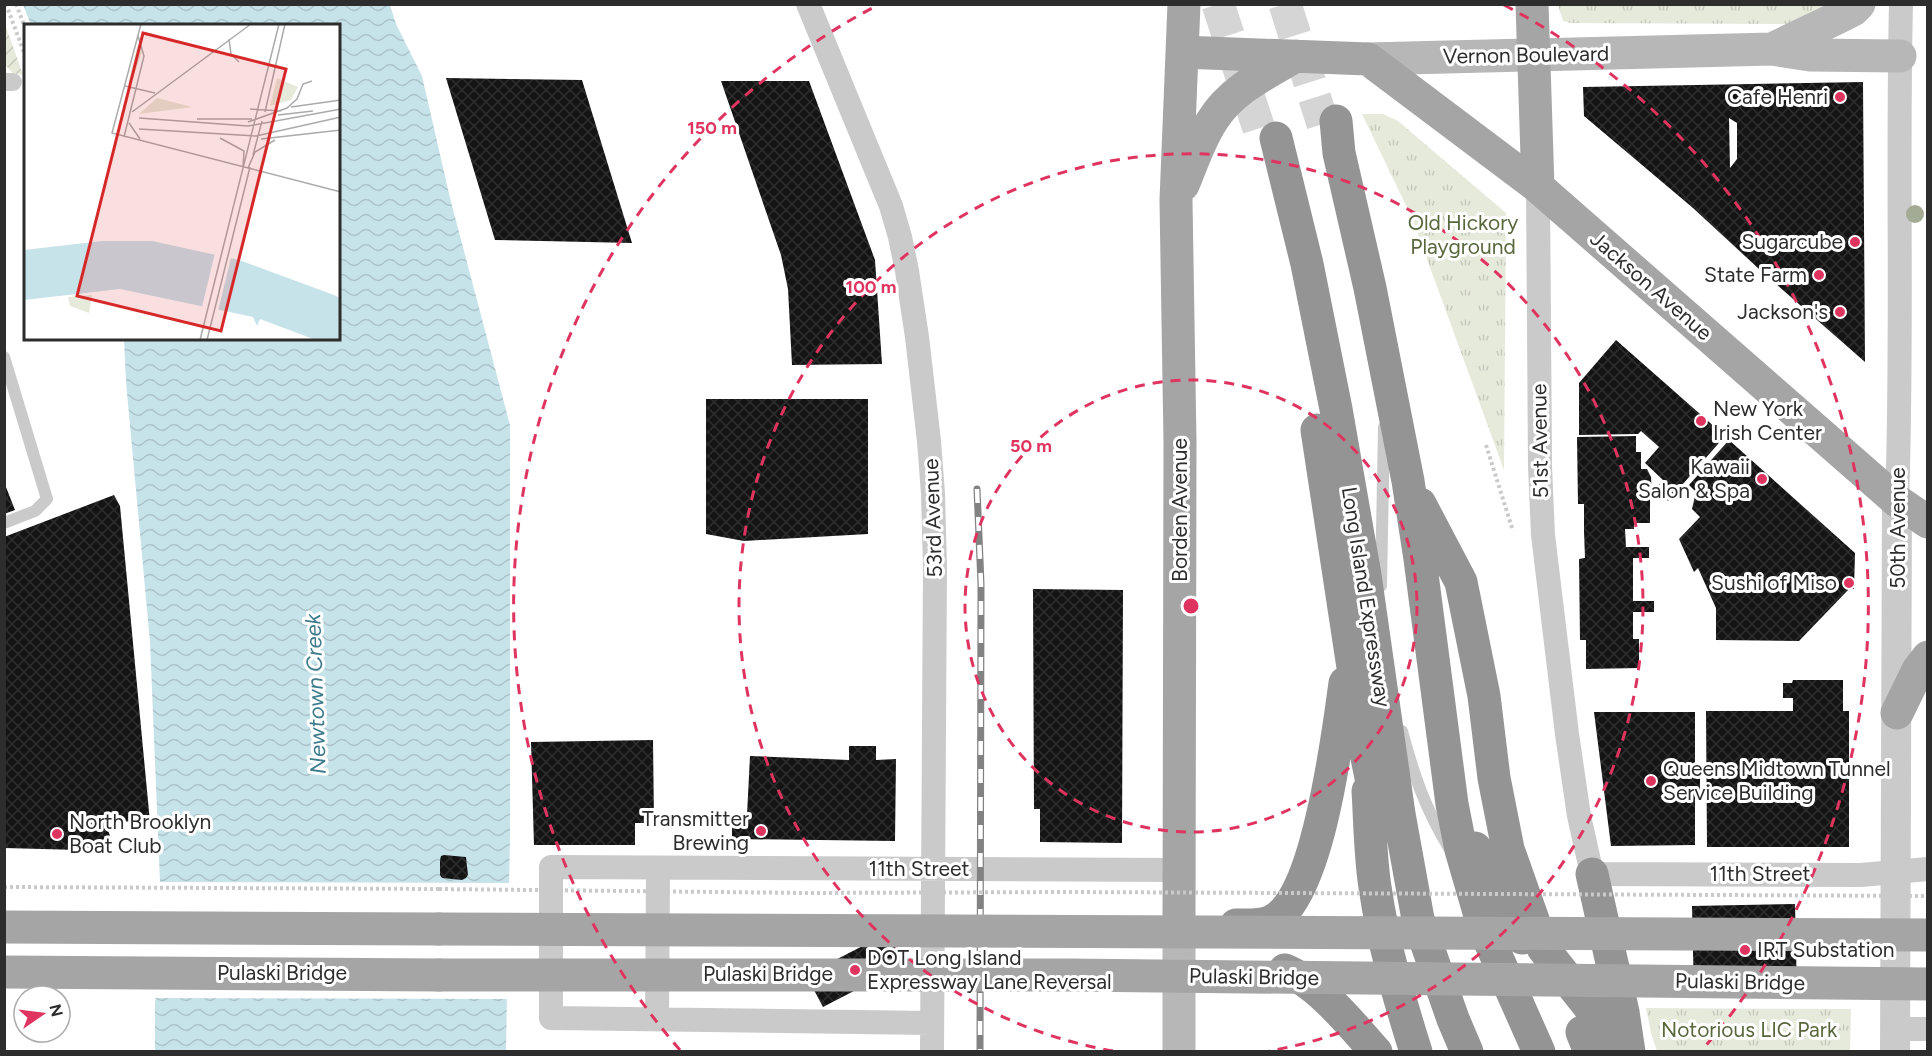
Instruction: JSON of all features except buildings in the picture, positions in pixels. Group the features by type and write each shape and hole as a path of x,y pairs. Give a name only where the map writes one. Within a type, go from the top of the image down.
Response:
{"highway":[{"path":"1329,122 1354,213 1408,481 1452,804 1471,885 1494,952 1539,1052"},
{"name":"Long Island Expressway","path":"1449,1052 1413,959 1391,876 1366,753 1303,338 1278,204 1269,139 1307,264 1336,410 1365,575 1399,814 1418,919 1449,1011 1467,1052"},
{"path":"1408,481 1461,582 1484,696 1494,778 1508,849 1543,948 1627,1052"},
{"path":"1179,924 1263,924 1272,921 1290,905 1300,887 1327,798 1336,753 1350,646"},
{"path":"1366,753 1374,884 1391,964 1416,1052"},
{"path":"1452,804 1518,931 1590,1045"},
{"path":"1592,874 1623,1012 1627,1052"},
{"path":"1179,964 1258,965 1287,970 1317,990 1373,1050"}],"main road":[{"name":"Borden Avenue","path":"1179,1052 1180,465 1176,200 1184,4"},
{"name":"51st Avenue","path":"1532,4 1538,187"},
{"name":"Vernon Boulevard","path":"1182,52 1368,59 1772,49 1853,10 1859,4"},
{"path":"1772,49 1810,55 1900,56"},
{"path":"1176,200 1212,121 1222,108 1251,81 1296,56"},
{"name":"Jackson Avenue","path":"1368,59 1538,187 1898,501 1928,522"},
{"path":"1897,713 1918,670 1928,657"},
{"name":"Pulaski Bridge","path":"4,927 1928,935"},
{"name":"Pulaski Bridge","path":"4,972 1069,975 1928,984"}],"street":[{"name":"53rd Avenue","path":"808,4 891,206 904,260 917,337 930,441 935,535 932,1052"},
{"name":"50th Avenue","path":"1895,1040 1901,4"},
{"name":"51st Avenue","path":"1538,187 1540,466 1543,535 1567,734 1579,816 1592,874"},
{"name":"11th Street","path":"932,1023 551,1018 551,867 1179,870"},
{"path":"657,1018 658,868"},
{"name":"11th Street","path":"1592,874 1861,875 1928,869"},
{"path":"1895,1040 1928,1029"}],"lane":[{"path":"4,357 47,499 35,511 4,523"},
{"path":"1336,410 1382,596 1381,500 1386,366"},
{"path":"1399,814 1399,719 1418,787 1430,816 1471,885"}],"path":[{"path":"6,4 24,53"},
{"path":"16,4 24,25"},
{"path":"4,887 807,893 1928,896"}],"green space":[{"path":"1558,5 1840,5 1800,24 1571,23 1563,21"},
{"path":"4,24 23,75 13,73 5,65"},
{"name":"Old Hickory Playground","path":"1362,114 1383,114 1398,121 1506,213 1504,470 1412,218"},
{"name":"Notorious LIC Park","path":"1646,1008 1851,1009 1850,1051 1657,1051"}],"water":[{"name":"Newtown Creek","path":"23,5 390,5 396,24 422,76 450,198 510,425 510,837 506,1051 155,1051 160,882 150,642 124,340 340,340 340,24 31,24"}],"pier":[{"path":"157,882 512,883 510,999 152,998"}],"tunnel":[{"path":"1218,4 1263,141"},
{"path":"1285,4 1323,124"}],"railway":[{"path":"977,489 981,584 980,1052"}],"place":[{"name":"Cafe Henri","path":"1840,97"},
{"name":"Sugarcube","path":"1855,242"},
{"name":"State Farm","path":"1819,275"},
{"name":"Jackson's","path":"1840,312"},
{"name":"New York Irish Center","path":"1701,421"},
{"name":"Kawaii Salon & Spa","path":"1762,479"},
{"name":"Sushi of Miso","path":"1849,583"},
{"name":"Queens Midtown Tunnel Service Building","path":"1651,781"},
{"name":"Transmitter Brewing","path":"761,831"},
{"name":"North Brooklyn Boat Club","path":"57,834"},
{"name":"IRT Substation","path":"1745,950"},
{"name":"DOT Long Island Expressway Lane Reversal","path":"855,970"}]}
